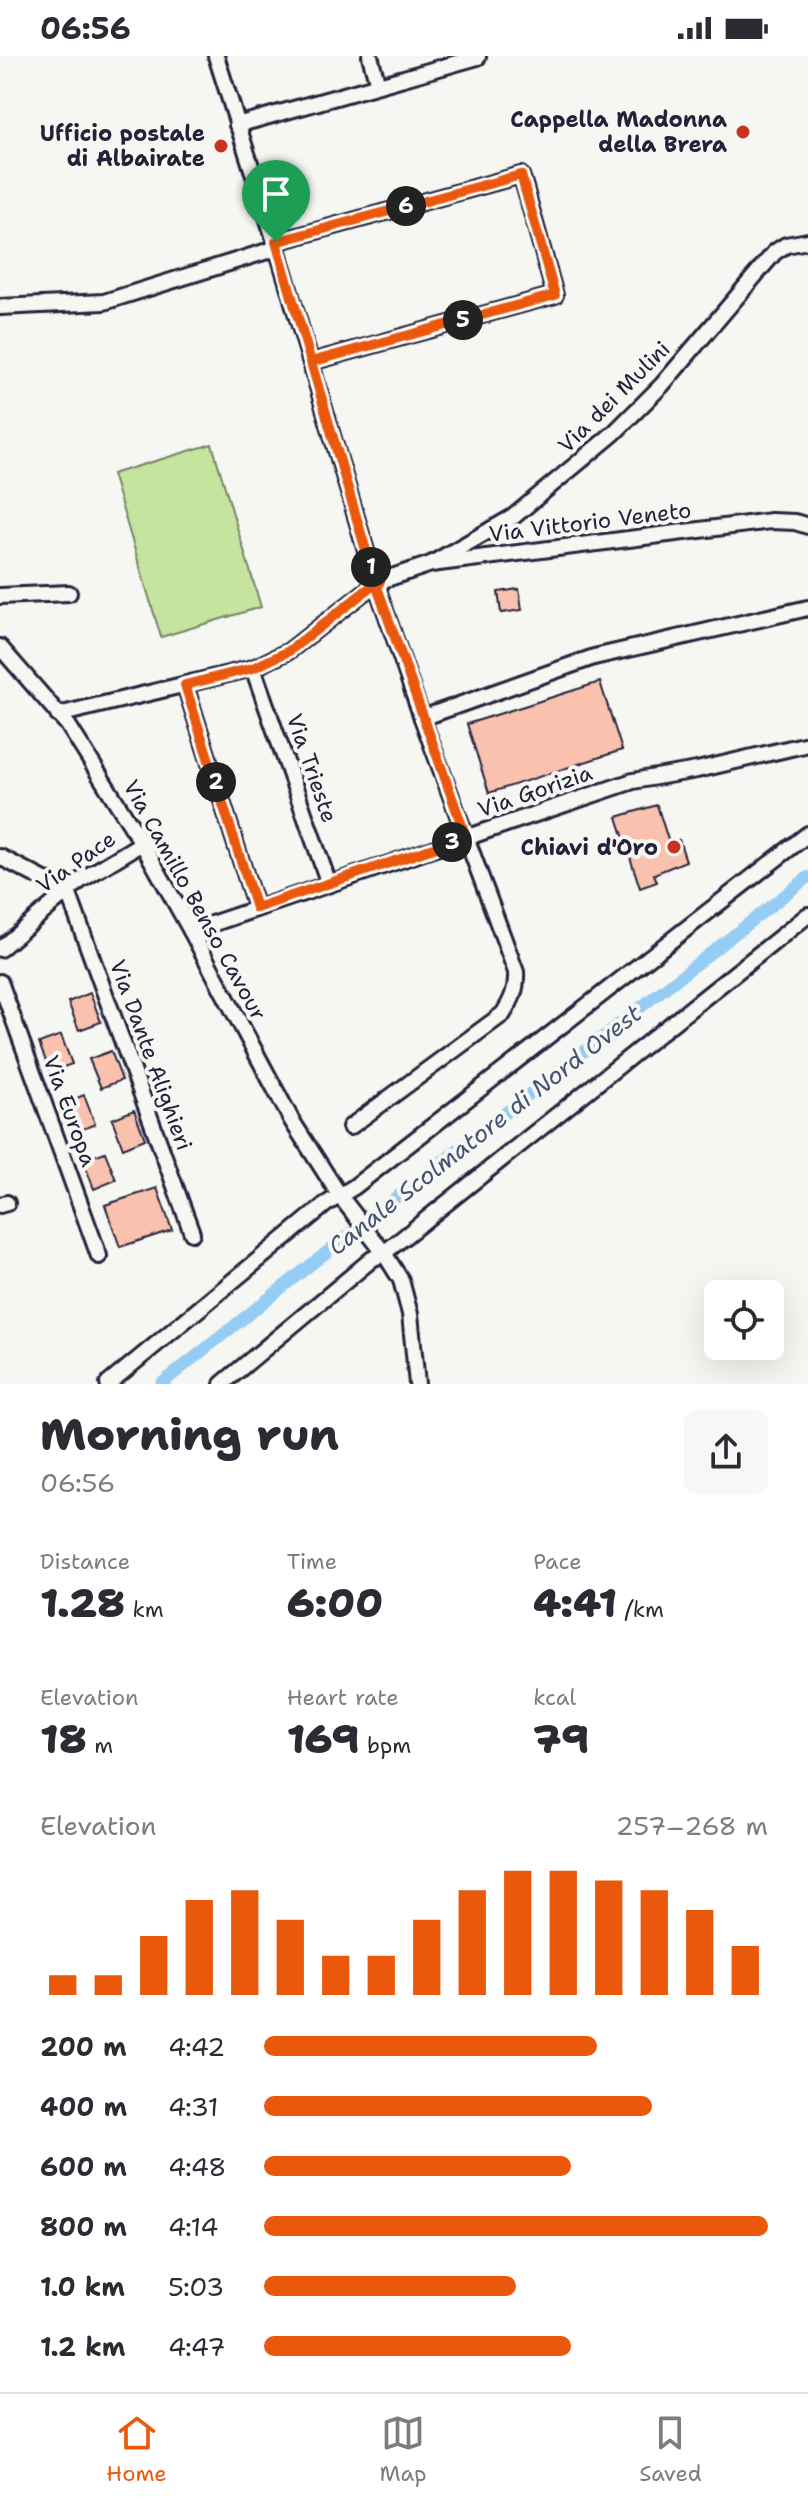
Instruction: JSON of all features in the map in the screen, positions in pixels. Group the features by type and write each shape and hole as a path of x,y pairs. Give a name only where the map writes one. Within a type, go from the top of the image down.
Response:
{"street":[{"path":"216,56 276,245 376,583 422,718 516,972 515,993 503,1014 350,1127"},
{"path":"370,56 378,85"},
{"path":"237,125 478,57"},
{"path":"0,307 104,302 276,245 521,175 555,295 311,362"},
{"name":"Via dei Mulini","path":"431,564 489,533 561,479 614,433 662,385 775,252 786,245 808,241"},
{"name":"Via Vittorio Veneto","path":"58,715 253,668 289,651 376,583 431,564 771,521 801,524"},
{"path":"0,596 69,593"},
{"path":"422,718 594,657 808,608"},
{"name":"Via Camillo Benso Cavour","path":"0,647 68,725 142,843 292,1121 340,1196 382,1249 401,1280 410,1314 417,1384"},
{"name":"Via Trieste","path":"253,668 329,884"},
{"path":"185,685 256,908"},
{"name":"Via Gorizia","path":"191,931 633,781 697,770 808,744"},
{"path":"108,1384 326,1204 808,834"},
{"name":"Via Pace","path":"0,949 81,880 142,843"},
{"path":"0,857 68,892"},
{"name":"Via Dante Alighieri","path":"68,892 192,1233"},
{"path":"222,1384 382,1249 808,915"},
{"name":"Via Europa","path":"0,982 99,1256"}],"green space":[{"path":"212,444 261,607 161,637 112,474"}],"building":[{"path":"519,589 522,610 501,613 498,592"},
{"path":"600,682 622,750 489,793 467,724"},
{"path":"657,805 669,843 679,840 686,861 654,874 657,882 640,888 617,817"},
{"path":"90,993 101,1022 79,1030 68,1002"},
{"path":"61,1035 72,1064 50,1072 39,1043"},
{"path":"111,1051 122,1080 101,1088 89,1059"},
{"path":"84,1095 95,1124 74,1133 62,1104"},
{"path":"134,1110 145,1139 123,1148 112,1119"},
{"path":"105,1152 116,1180 94,1189 83,1160"},
{"path":"157,1188 172,1230 120,1247 105,1205"}],"waterway":[{"name":"Canale Scolmatore di Nord Ovest","path":"161,1384 808,877"}],"place":[{"name":"Cappella Madonna della Brera","path":"743,132"},
{"name":"Ufficio postale di Albairate","path":"221,146"},
{"name":"Chiavi d'Oro","path":"674,847"}],"route":[{"path":"276,242 311,362 374,578 372,586 289,651 253,668 185,685 256,908 466,837 377,587 380,581 374,578 343,470 311,362 555,295 521,175 276,242"}]}
